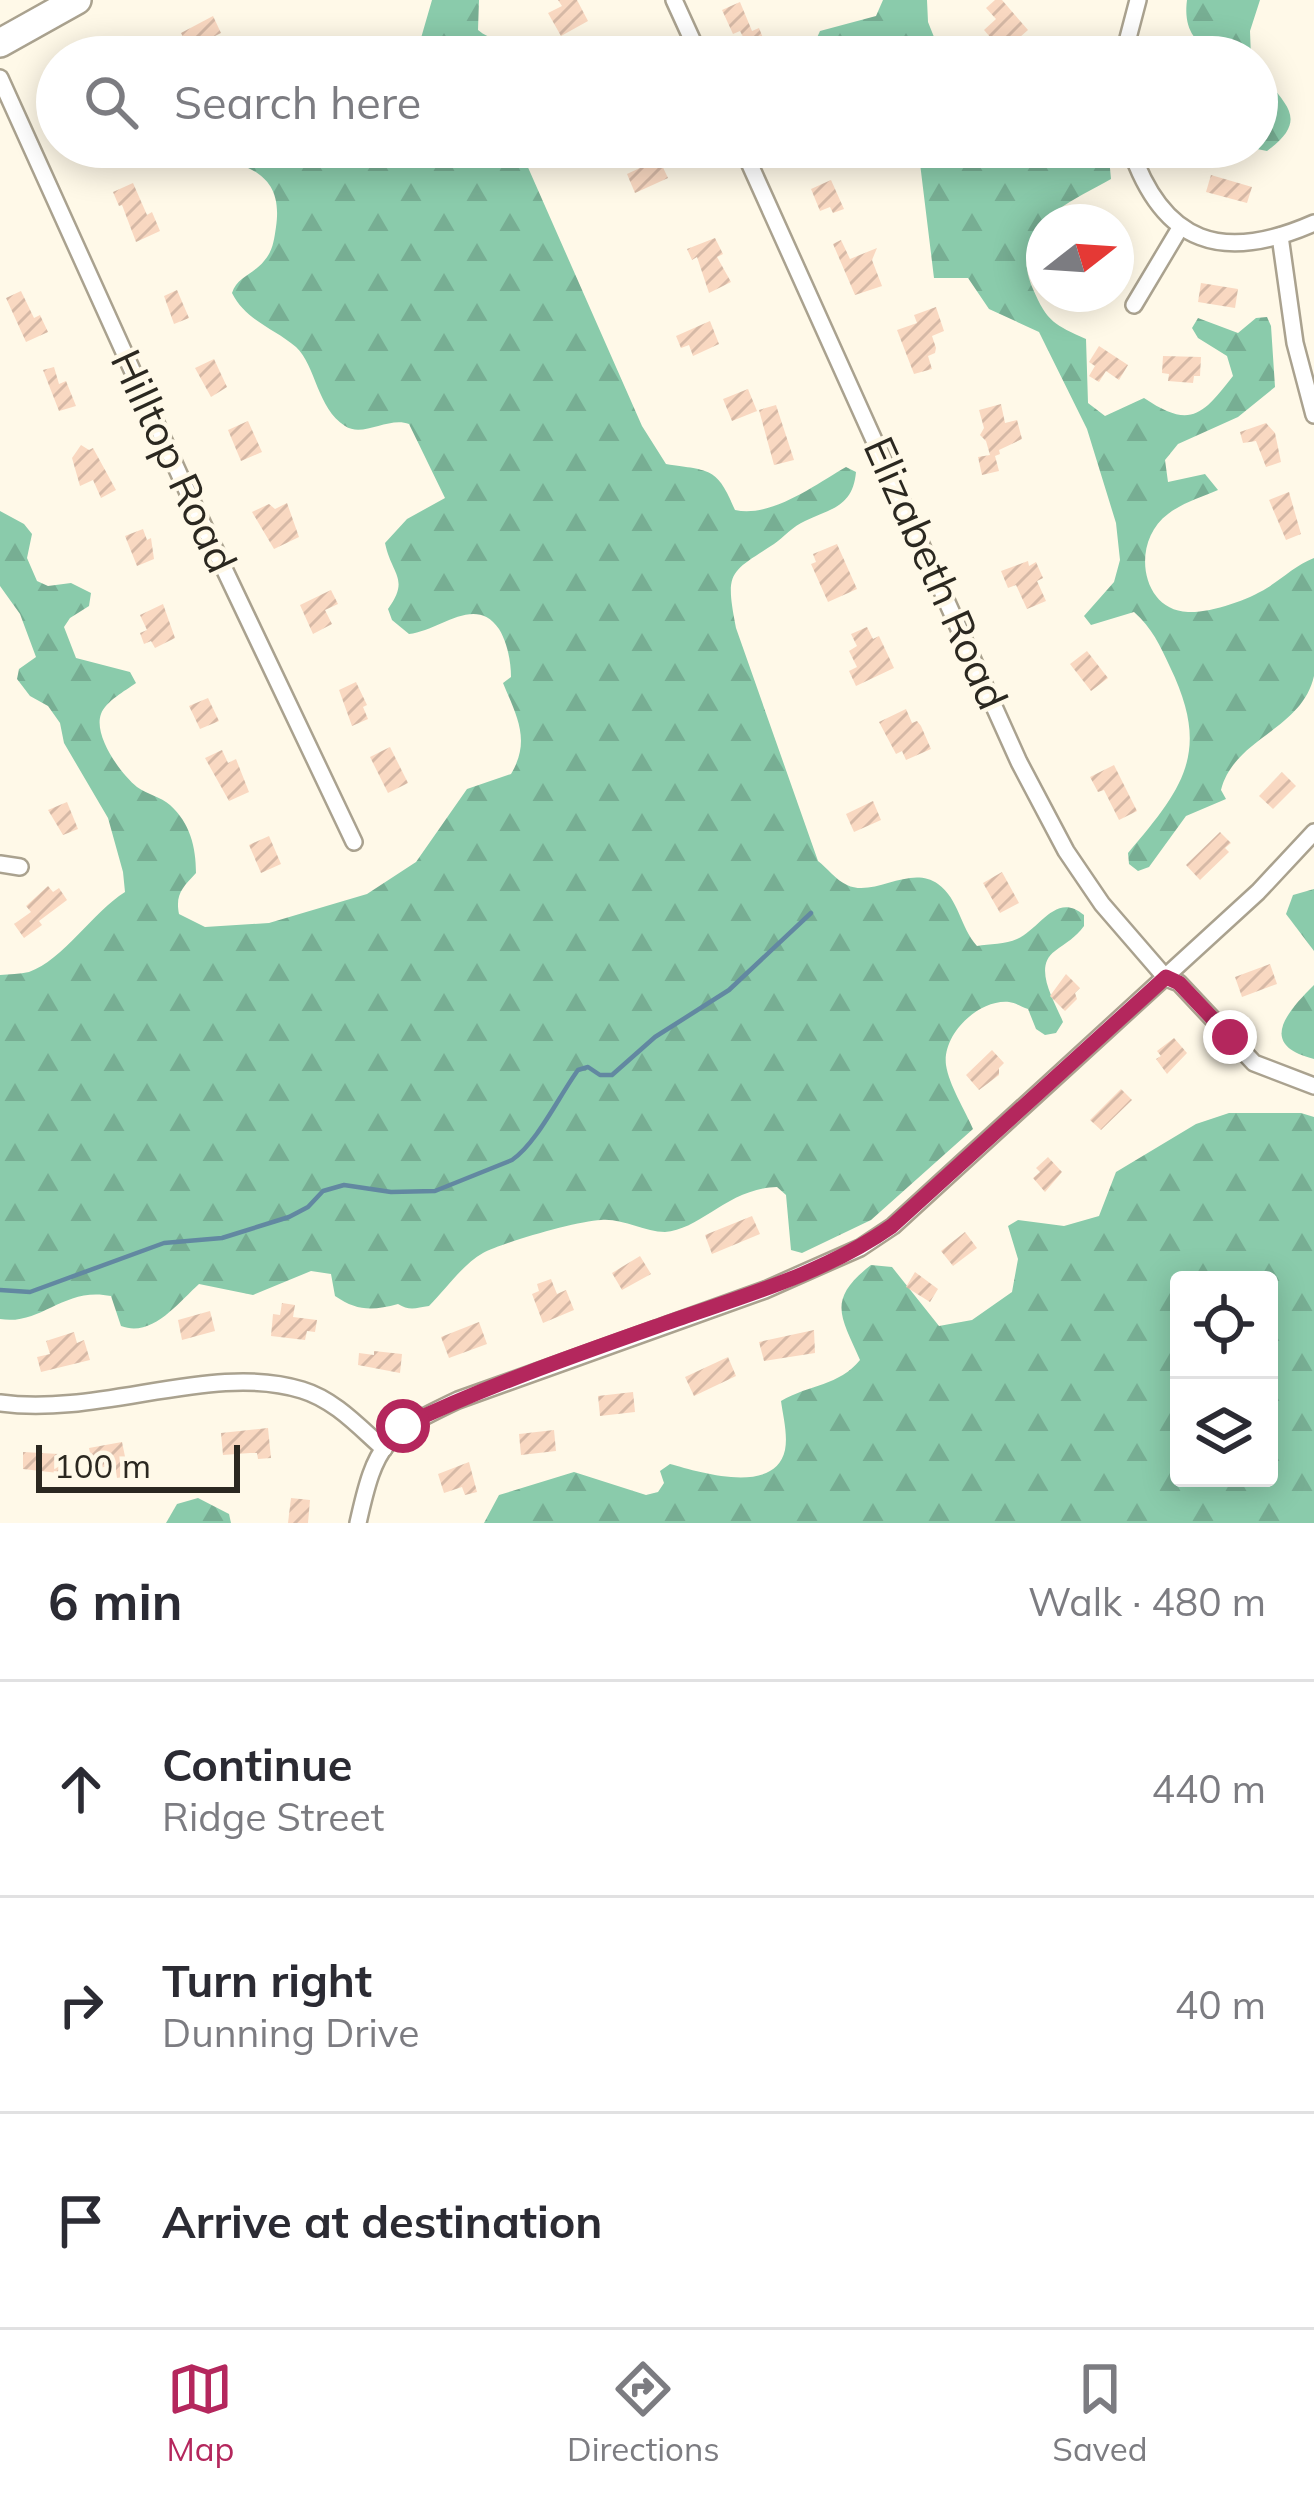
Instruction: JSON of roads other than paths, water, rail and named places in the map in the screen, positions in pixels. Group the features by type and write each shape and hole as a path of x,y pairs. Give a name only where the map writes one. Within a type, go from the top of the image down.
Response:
{"highway":[{"path":"0,43 77,0"}],"street":[{"path":"674,0 690,36"},
{"path":"1128,36 1136,1"},
{"name":"Hilltop Road","path":"0,78 36,158"},
{"name":"Hilltop Road","path":"41,168 353,842"},
{"name":"Elizabeth Road","path":"752,168 1019,762 1066,851 1102,904 1166,977 1179,983 1254,1063 1314,1086"},
{"path":"1138,168 1160,207 1180,228 1204,241 1236,244 1280,236 1314,223"},
{"path":"1134,305 1180,228"},
{"path":"1280,236 1295,343 1314,415"},
{"path":"358,1523 370,1467 403,1426 458,1400 764,1290 860,1248 892,1226 1258,892 1314,832"},
{"path":"0,864 20,867"},
{"path":"0,1403 59,1407 249,1379 305,1390 339,1408 384,1449"}],"waterway":[{"path":"0,1290 30,1292 164,1243 222,1238 289,1217 323,1191 344,1185 391,1192 435,1191 512,1160 539,1131 578,1070 588,1067 600,1075 612,1075 655,1037 729,990 811,913"}]}
